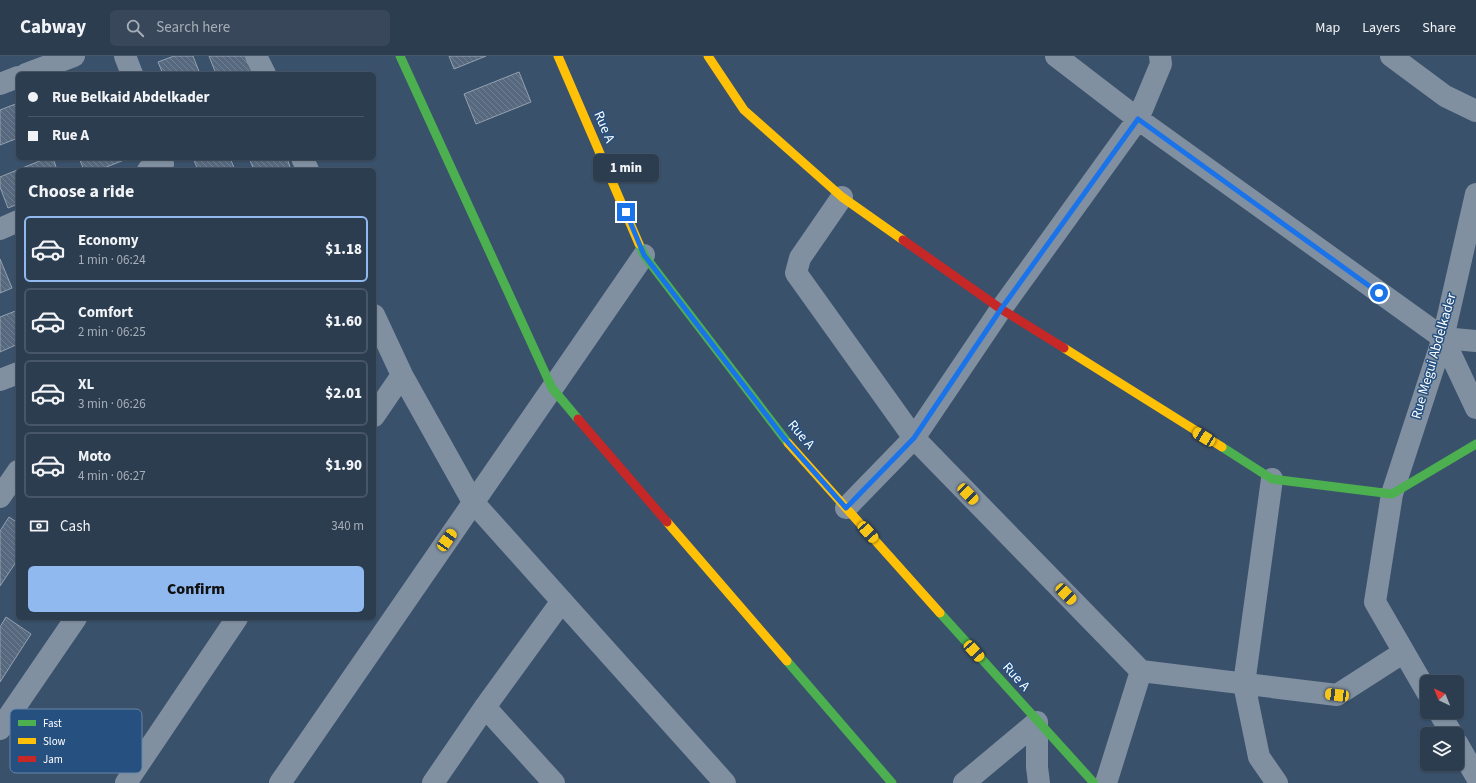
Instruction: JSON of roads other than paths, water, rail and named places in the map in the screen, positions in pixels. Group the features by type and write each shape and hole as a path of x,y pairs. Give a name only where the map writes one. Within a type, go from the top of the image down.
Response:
{"street":[{"path":"31,72 74,56"},
{"path":"125,56 131,72"},
{"path":"256,56 264,72"},
{"path":"400,56 552,388 892,783"},
{"name":"Rue A","path":"558,56 644,255 784,438 1037,722 1094,783"},
{"path":"708,56 744,110 842,197 1001,309 1272,479 1392,494 1476,444"},
{"path":"1056,56 1138,119 1443,338 1476,408"},
{"path":"846,508 914,438 1001,309 1138,119 1161,64 1160,56"},
{"path":"1391,56 1445,96 1476,111"},
{"path":"0,84 16,78"},
{"name":"Rue Megui Abdelkader","path":"1420,680 1375,602 1392,494 1443,338 1476,194"},
{"path":"842,197 800,258 796,273 914,438 1141,671 1337,695 1404,652"},
{"path":"0,229 16,223"},
{"path":"280,783 644,255"},
{"path":"376,319 402,375 473,502 725,783"},
{"path":"1443,338 1476,341"},
{"path":"376,413 402,375"},
{"path":"0,497 16,474"},
{"path":"1272,479 1244,684 1259,757 1277,783"},
{"path":"433,783 485,707 562,602"},
{"path":"14,709 75,620"},
{"path":"142,759 236,620"},
{"path":"1106,783 1141,671"},
{"path":"485,707 554,783"},
{"path":"0,729 10,714"},
{"path":"964,783 1037,722"},
{"path":"1037,722 1037,767 1039,783"},
{"path":"1464,755 1476,776"},
{"path":"126,783 133,773"}]}
